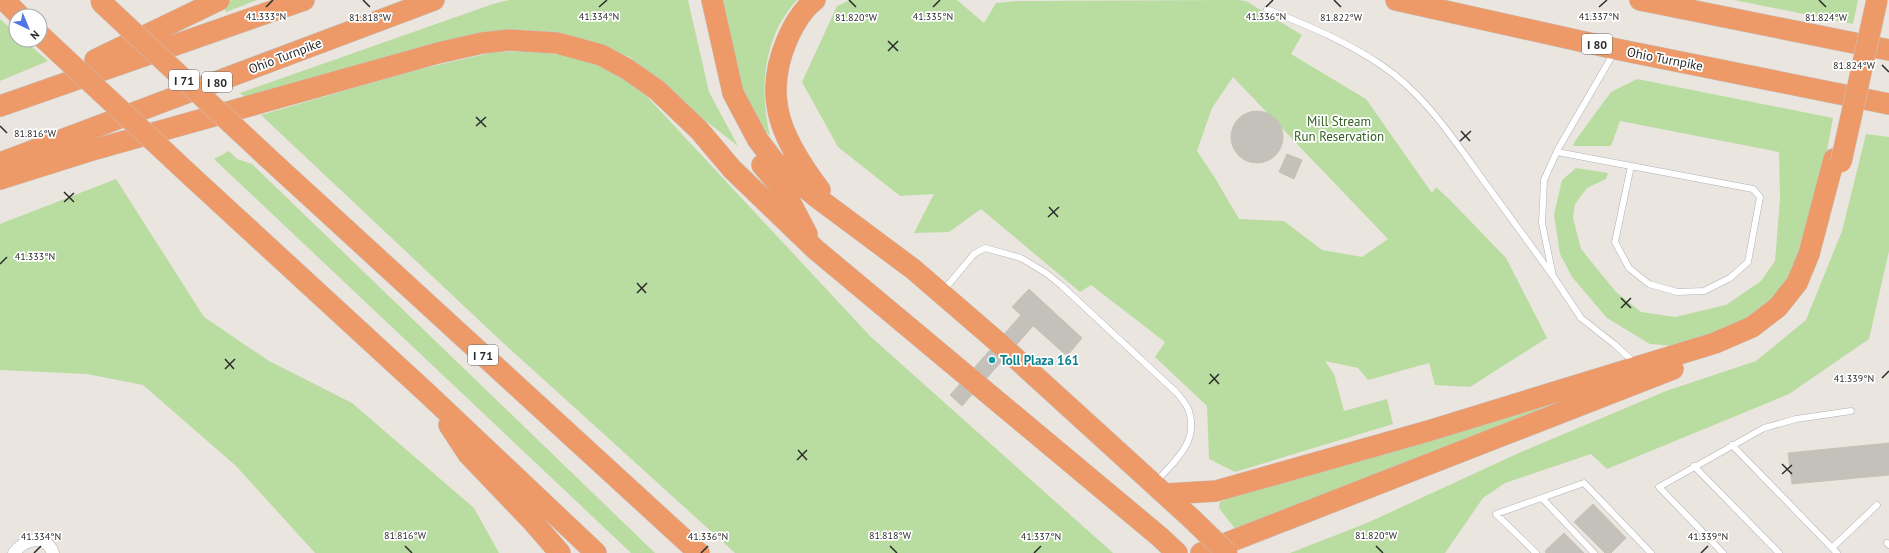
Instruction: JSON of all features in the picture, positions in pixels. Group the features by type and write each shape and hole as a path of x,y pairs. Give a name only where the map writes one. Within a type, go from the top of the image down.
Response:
{"highway":[{"path":"4,0 12,8"},
{"path":"6,103 219,0"},
{"path":"6,103 304,0"},
{"name":"Ohio Turnpike","path":"0,163 434,0"},
{"path":"815,0 808,5 792,30 780,58 776,86 778,114 788,142 801,165 838,212"},
{"name":"Ohio Turnpike","path":"1396,0 1616,49 1889,104"},
{"path":"1640,0 1889,50"},
{"path":"1837,161 1868,0"},
{"path":"1201,553 1715,342 1752,326 1778,307 1797,283 1809,254 1837,161 1877,0"},
{"name":"I 71","path":"99,1 698,552"},
{"path":"706,3 733,93 758,140 774,161 792,178 913,269 941,293 1161,489 1227,553"},
{"path":"706,3 720,88 744,143 785,192 815,249"},
{"path":"0,179 89,151 438,53 482,43 509,40 557,43 601,55 627,69 657,90 699,130 732,170 815,249 1177,553"},
{"path":"48,42 429,395 596,553"},
{"path":"1161,489 1216,491 1640,373"},
{"path":"429,395 468,454 533,522 560,553"}],"street":[{"path":"14,553 23,543 39,539 47,543 53,553"}],"lane":[{"path":"1267,9 1354,47 1383,66 1410,89 1435,115 1460,147 1553,276 1581,318 1614,344 1640,373"},
{"path":"1553,276 1542,223 1544,180 1557,152 1616,49"},
{"path":"1557,152 1753,189 1760,197 1748,262 1730,278 1704,291 1677,292 1649,284 1629,268 1616,242 1631,166"},
{"path":"941,293 974,254 985,248 1021,258 1046,273 1062,286 1177,393 1189,410 1192,431 1188,444 1161,489"},
{"path":"1723,553 1659,487 1764,428 1796,419 1851,411"},
{"path":"1732,445 1834,551 1877,505"},
{"path":"1694,466 1779,553"},
{"path":"1536,553 1496,514 1584,483 1651,553"},
{"path":"1542,498 1594,553"}],"green space":[{"path":"232,0 257,0 226,12 223,5"},
{"path":"509,0 688,0 709,92 738,146 662,87 630,57 560,35 248,99 240,93 493,4"},
{"path":"725,0 797,0 786,14 777,30 767,64 765,100 770,136 759,122 750,106 736,73 720,2"},
{"name":"Mill Stream Run Reservation","path":"850,0 957,0 984,23 996,3 1019,1 1246,1 1302,35 1291,54 1366,99 1432,193 1436,187 1506,258 1547,338 1470,387 1435,385 1429,363 1368,380 1358,368 1325,361 1334,374 1344,411 1387,399 1393,424 1235,472 1209,459 1207,406 1155,357 1165,342 1091,285 1080,292 981,209 949,232 914,233 934,194 900,196 838,147 802,82 837,6","holes":["1233,77 1388,239 1362,257 1322,250 1284,221 1239,219 1197,151 1212,108"]},
{"path":"1734,0 1858,0 1853,24"},
{"path":"0,19 8,26 8,48 33,48 48,61 0,81"},
{"path":"529,51 594,59 639,88 871,337 1113,553 735,553 500,340 261,115 412,71 494,52"},
{"path":"1637,79 1833,118 1820,189 1800,259 1777,301 1748,324 1673,346 1650,344 1607,318 1572,277 1560,254 1554,215 1562,180 1576,168 1608,173 1606,179 1587,188 1575,204 1573,218 1581,249 1616,292 1641,312 1675,317 1726,305 1761,281 1775,261 1780,199 1779,152 1620,121 1611,146 1573,146 1575,141 1611,92"},
{"path":"1866,134 1889,137 1889,251 1869,339 1789,394 1607,469 1591,454 1505,483 1483,498 1445,553 1290,553 1367,523 1521,452 1666,391 1756,361 1806,320 1842,231"},
{"path":"229,151 237,159 252,164 655,553 631,553 214,159"},
{"path":"116,179 204,317 269,361 352,403 474,508 499,553 315,553 236,466 143,385 87,374 0,370 0,224"},
{"path":"1560,396 1575,401 1236,530 1219,508 1220,502 1231,497"}],"building":[{"path":"1257,111 1267,113 1275,119 1281,127 1283,137 1281,147 1275,155 1267,161 1257,163 1247,161 1239,155 1233,147 1231,137 1233,127 1239,119 1247,113"},
{"path":"1287,154 1302,160 1294,179 1279,172"},
{"path":"1029,289 1082,338 1067,356 1012,307"},
{"name":"Toll Plaza 161","path":"1021,315 1033,326 962,406 950,395"},
{"path":"1889,443 1889,475 1792,484 1788,453"},
{"path":"1593,504 1626,538 1611,553 1605,553 1574,522"},
{"path":"1564,533 1584,553 1546,553 1545,551"}],"place":[{"name":"Toll Plaza 161","path":"992,360"}]}
